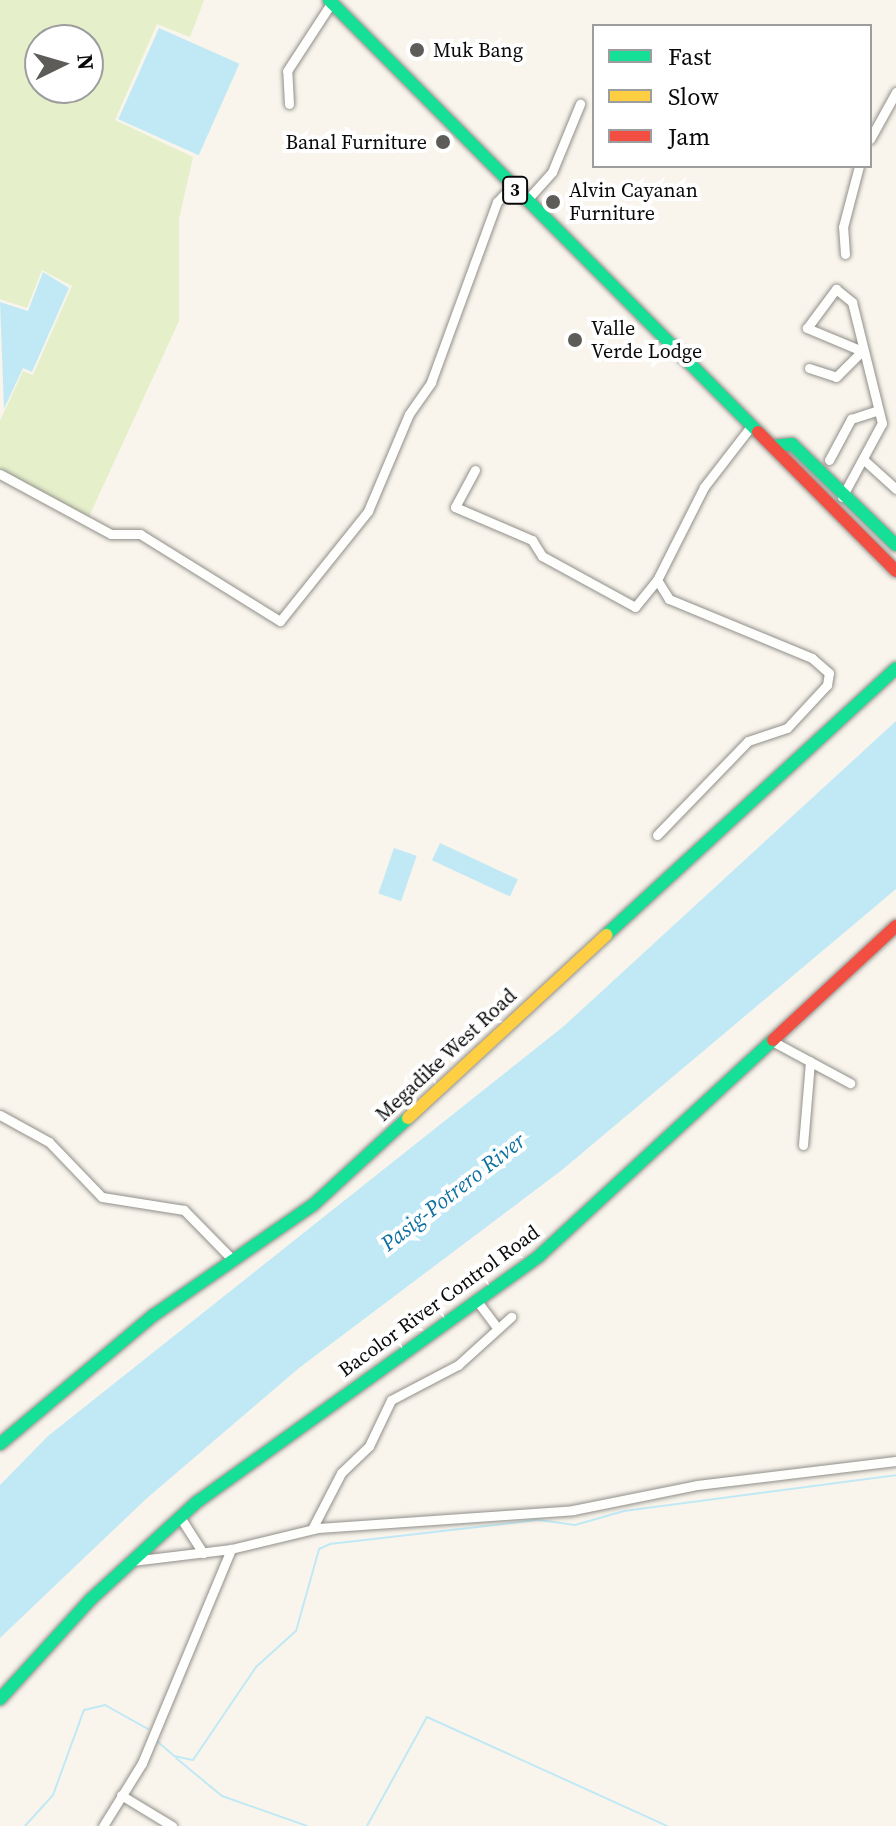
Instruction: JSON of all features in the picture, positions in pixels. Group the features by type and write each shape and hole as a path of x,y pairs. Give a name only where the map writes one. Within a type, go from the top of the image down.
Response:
{"main road":[{"name":"3","path":"330,1 896,571"},
{"path":"773,446 792,444 842,497 896,545"},
{"name":"Megadike West Road","path":"0,1444 112,1348 313,1205 896,668"},
{"name":"Bacolor River Control Road","path":"0,1699 130,1561 180,1517 567,1232 896,926"}],"street":[{"path":"289,104 287,71 317,17 330,1"},
{"path":"874,118 896,92"},
{"path":"526,201 552,172 580,104"},
{"path":"845,254 843,227 858,168"},
{"path":"0,474 111,534 140,534 280,621 368,511 409,414 431,382 497,202 512,186"},
{"path":"842,497 881,432 852,302 836,289 807,328 862,351"},
{"path":"809,368 836,377 862,351"},
{"path":"829,460 851,419 878,410"},
{"path":"475,470 455,507 532,540 542,556 635,607 657,580 704,487 752,425"},
{"path":"864,460 896,489"},
{"path":"657,580 669,599 812,658 829,673 827,685 787,728 748,741 657,835"},
{"path":"772,1041 850,1083"},
{"path":"803,1145 810,1061"},
{"path":"0,1115 49,1142 102,1197 184,1210 233,1260"},
{"path":"477,1301 497,1328"},
{"path":"309,1531 341,1473 369,1446 391,1400 458,1365 511,1317"},
{"path":"130,1561 231,1549 309,1531 573,1510 697,1485 896,1461"},
{"path":"180,1517 203,1553"},
{"path":"103,1826 142,1763 231,1549"},
{"path":"121,1795 172,1826"}],"green space":[{"path":"0,0 204,0 190,37 157,24 115,120 193,157 179,219 179,321 86,523 0,471 0,421 23,371 33,375 72,286 42,270 27,308 0,299"}],"water":[{"path":"159,28 239,64 199,155 118,119"},
{"path":"43,272 69,288 32,372 23,368 4,409 0,302 28,311"},
{"name":"Pasig-Potrero River","path":"896,721 896,889 562,1170 299,1368 146,1499 0,1638 0,1485 48,1436 564,1026"},
{"path":"440,843 518,879 510,897 432,860"},
{"path":"394,848 417,856 401,901 378,893"}],"waterway":[{"path":"158,1742 174,1756 193,1760 256,1667 296,1631 319,1549 330,1544 539,1520 575,1525 624,1511 896,1475"},
{"path":"25,1826 53,1795 84,1710 105,1705 148,1729"},
{"path":"367,1826 427,1717 667,1826"},
{"path":"176,1758 222,1796 307,1826"}],"traffic: fast":[{"path":"329,0 758,432"},
{"path":"773,446 792,444 896,545"},
{"path":"606,935 896,668"},
{"path":"0,1699 91,1599 197,1502 539,1256 773,1040"},
{"path":"0,1444 154,1315 313,1205 408,1118"}],"traffic: slow":[{"path":"408,1118 606,935"}],"traffic: jam":[{"path":"758,432 896,571"},
{"path":"773,1040 896,926"}],"place":[{"name":"Muk Bang","path":"417,50"},
{"name":"Banal Furniture","path":"443,142"},
{"name":"Alvin Cayanan Furniture","path":"553,202"},
{"name":"Valle Verde Lodge","path":"575,340"}]}
